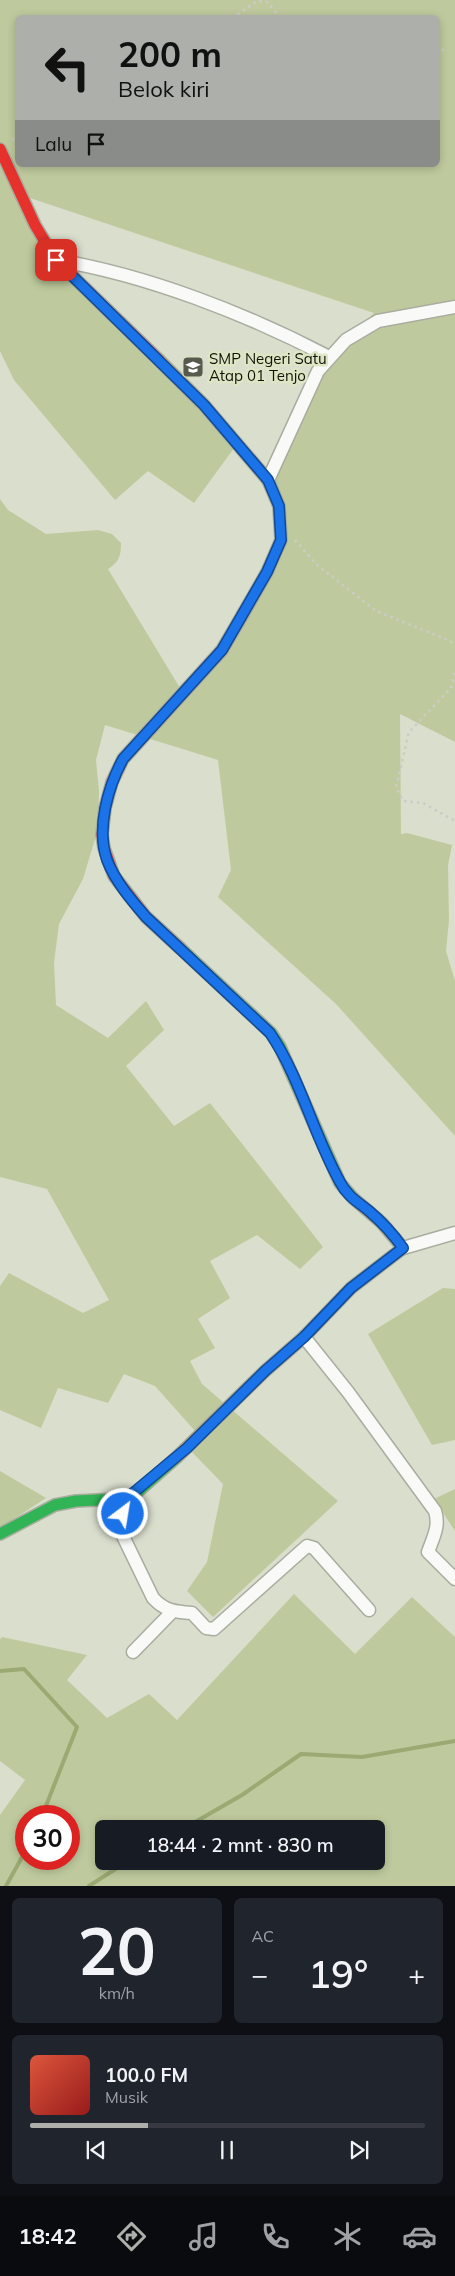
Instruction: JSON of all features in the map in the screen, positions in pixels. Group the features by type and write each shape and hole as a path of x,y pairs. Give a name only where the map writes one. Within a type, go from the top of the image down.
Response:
{"street":[{"path":"0,148 35,225 56,260 204,405 268,480 279,506 281,540 267,572 222,650 123,759 112,779 103,829 107,859 133,901 146,917 270,1033 280,1047 310,1114 323,1149 347,1195 394,1234 403,1248"},
{"path":"56,260 96,266 207,302 295,339 329,357"},
{"path":"268,480 318,371 346,340 378,321 455,307"},
{"path":"369,1610 314,1548 306,1546 214,1629 206,1628 192,1613 172,1612 161,1607 153,1598 122,1534 123,1514 127,1498 187,1448 265,1371 304,1337 351,1288 403,1248 455,1234"},
{"path":"304,1337 348,1392 435,1511 438,1520 437,1526 428,1552 455,1579"},
{"path":"0,1534 56,1505 83,1499 127,1498"},
{"path":"134,1652 172,1612"}],"path":[{"path":"236,15 257,1 267,2 279,15"},
{"path":"440,53 445,46"},
{"path":"280,522 316,564 376,611 448,640 455,645"},
{"path":"455,673 451,688 409,732 396,788 404,801 423,803 455,821"}],"green space":[{"path":"0,0 455,0 455,742 400,714 401,834 407,833 452,845 448,865 449,920 446,951 455,981 455,1136 336,1004 218,897 231,870 218,760 105,725 96,760 99,791 98,829 83,879 59,924 54,963 56,1005 108,1038 146,1001 164,1030 126,1066 174,1126 210,1103 323,1247 300,1269 257,1235 210,1261 230,1298 198,1319 215,1348 190,1361 202,1384 338,1501 213,1617 187,1591 207,1562 223,1484 190,1450 196,1432 155,1386 124,1374 108,1403 58,1388 41,1428 0,1410 0,1286 9,1273 83,1313 109,1300 47,1189 0,1177 0,499 8,510 46,534 98,530 112,534 121,543 119,558 108,569 180,688 206,662 285,535 269,480 326,358 374,313 30,198 51,250 237,444 194,503 148,471 115,500 14,380 0,351"},
{"path":"443,1288 455,1289 455,1440 432,1445 368,1334"},
{"path":"0,1471 46,1498 0,1528"},
{"path":"455,1489 455,1531 434,1499"},
{"path":"294,1594 355,1654 412,1597 455,1637 455,1886 0,1886 0,1815 25,1780 0,1761 0,1639 2,1637 87,1655 67,1680 107,1718 149,1694 177,1720"}],"waterway":[{"path":"0,1671 24,1669 77,1727 46,1805"},
{"path":"199,1820 242,1795 301,1754 362,1757 455,1741"},
{"path":"6,1886 15,1870"},
{"path":"89,1886 114,1870"}],"traffic: fast":[{"path":"180,948 271,1033 280,1047 340,1183 353,1198"},
{"path":"0,1534 55,1505 76,1501 118,1499 135,1494 177,1457"}],"traffic: slow":[{"path":"159,360 204,405 268,480 279,506 281,540 267,572 243,614"},
{"path":"177,1457 265,1371 304,1337 351,1288 403,1248 382,1223 353,1198"}],"traffic: jam":[{"path":"0,149 35,225 56,260 159,360"},
{"path":"180,948 146,917 114,876 104,848 102,835 105,808 112,782 123,759 222,650 243,614"}],"place":[{"name":"SMP Negeri Satu Atap 01 Tenjo","path":"193,367"}],"route":[{"path":"56,260 204,405 268,480 279,506 281,540 267,572 222,650 123,759 112,779 103,829 107,859 114,874 146,917 270,1033 280,1047 310,1114 323,1149 347,1195 369,1211 394,1234 403,1248 351,1288 304,1337 265,1371 187,1448 135,1494 127,1498 123,1514"}]}
